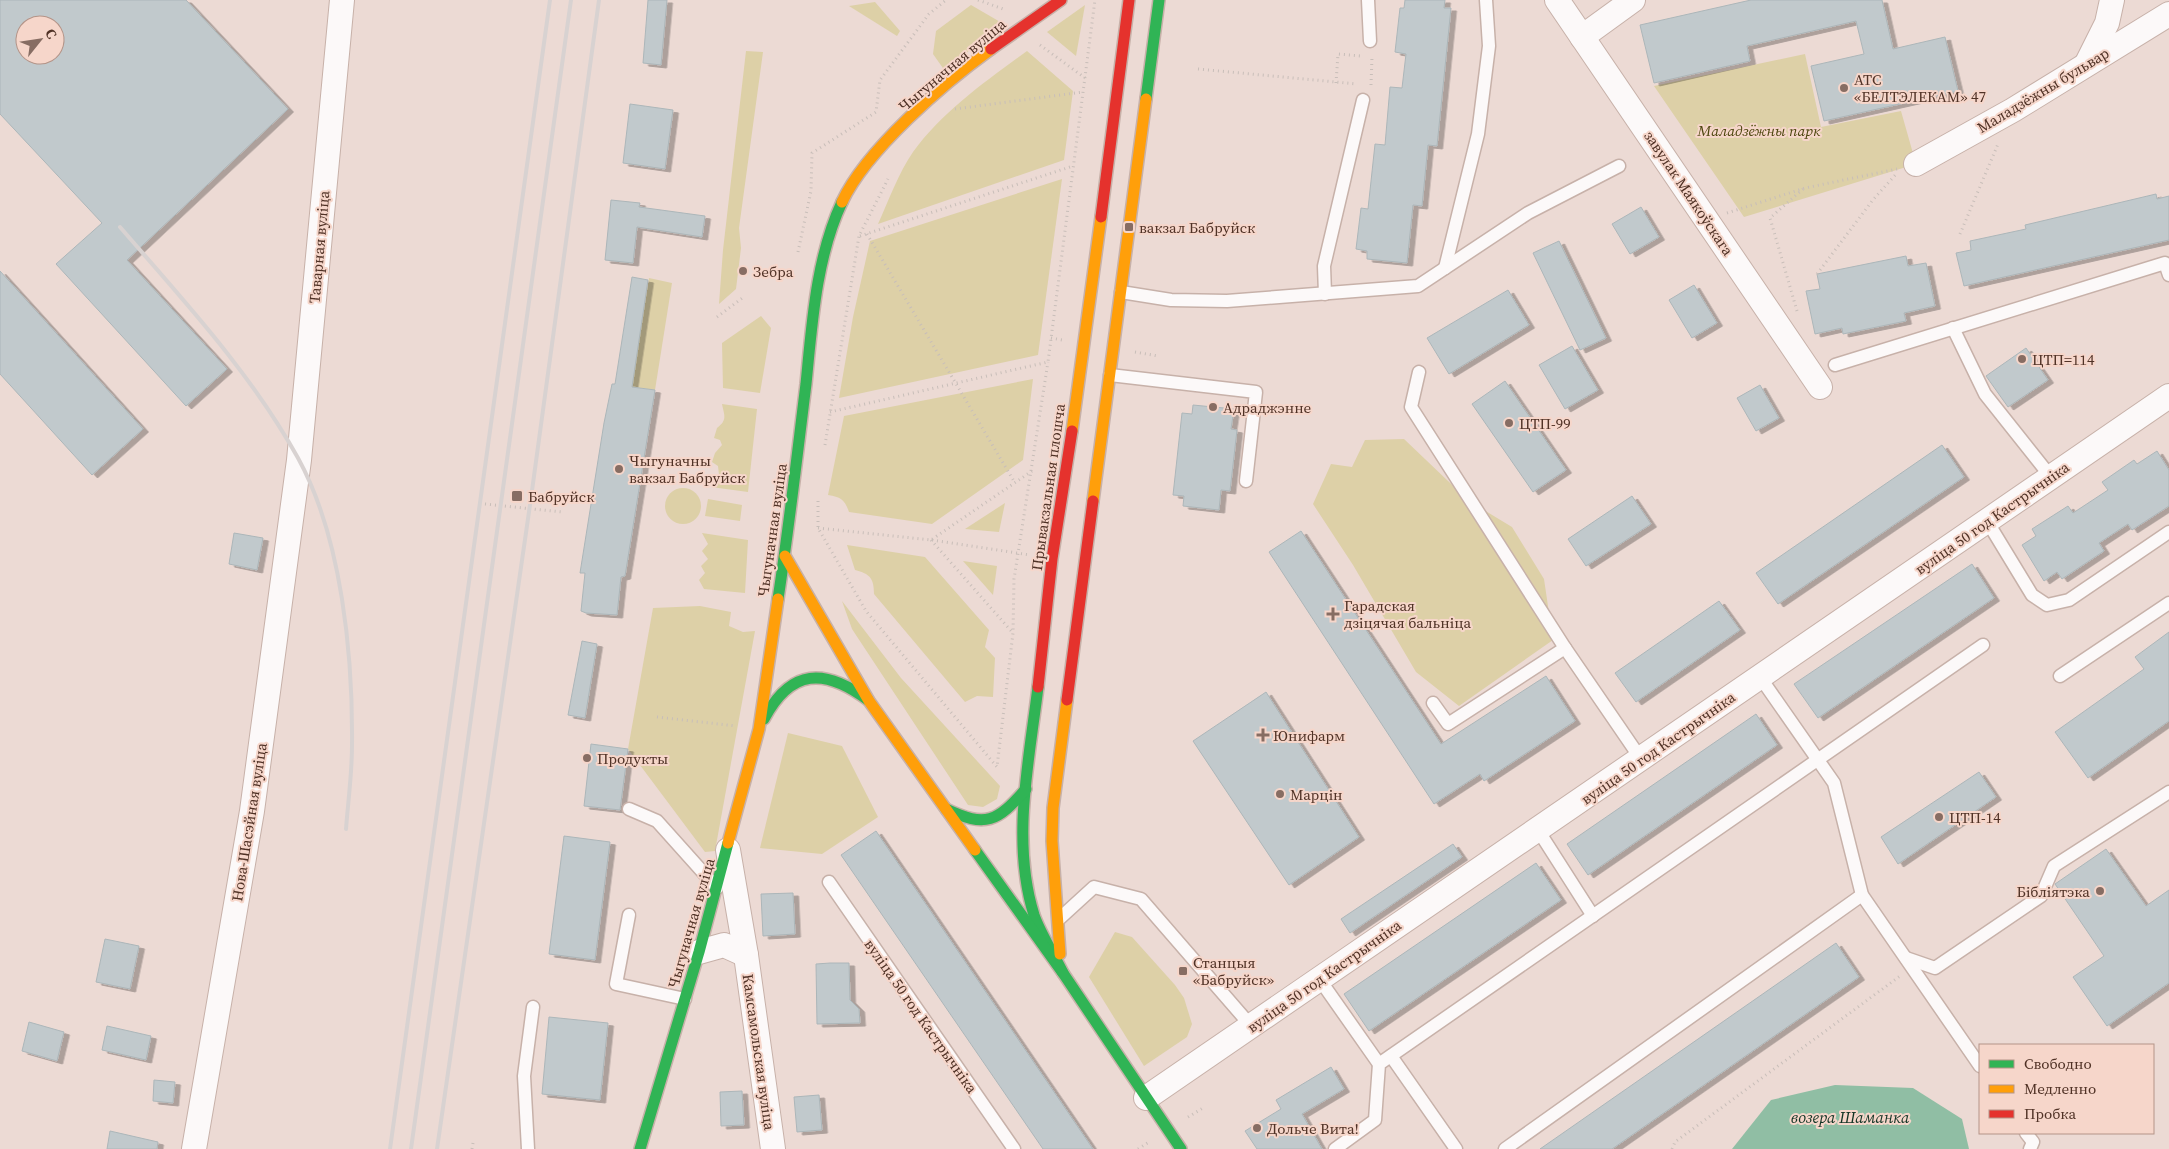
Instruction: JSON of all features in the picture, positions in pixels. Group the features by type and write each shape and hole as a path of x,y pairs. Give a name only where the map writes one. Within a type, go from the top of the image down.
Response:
{"main road":[{"name":"Чыгуначная вуліца","path":"640,1149 728,850 759,729 785,556 815,301 830,228 848,188 885,143 929,99 982,56 1061,0"},
{"name":"Прывакзальная плошча","path":"1062,973 1035,917 1027,888 1022,848 1026,789 1052,559 1085,344 1129,0"},
{"path":"1062,973 1052,841 1053,808 1159,0"},
{"path":"785,556 869,701 1062,973 1180,1149"},
{"path":"759,729 770,705 781,691 808,677 820,677 845,684 869,701"},
{"path":"946,809 974,821 993,818 1010,807 1026,789"}],"street":[{"name":"Таварная вуліца","path":"294,493 299,460 342,0"},
{"name":"завулак Маякоўскага","path":"1557,0 1820,387"},
{"path":"1582,37 1633,0"},
{"path":"2087,63 2107,23 2112,0"},
{"name":"Маладзёжны бульвар","path":"1916,164 2013,110 2169,14"},
{"name":"вуліца 50 год Кастрычніка","path":"1146,1098 2169,396"},
{"name":"Нова-Шасэйная вуліца","path":"194,1149 252,811 294,493"},
{"name":"Камсамольская вуліца","path":"728,850 746,956 773,1149"},
{"name":"Камсамольская вуліца","path":"699,952 724,944 746,956"}],"lane":[{"path":"1368,0 1370,41"},
{"path":"1445,268 1478,134 1489,46 1486,0"},
{"path":"1325,294 1324,266 1363,100"},
{"path":"1121,292 1171,300 1227,301 1418,286 1528,213 1619,166"},
{"path":"1835,365 2165,263 2169,275"},
{"path":"1953,328 1985,394 2052,477"},
{"path":"1419,372 1411,407 1565,648 1641,760"},
{"path":"1110,375 1256,392 1246,481"},
{"path":"1987,521 2032,595 2047,605 2069,600 2169,532"},
{"path":"2060,676 2169,603"},
{"path":"1380,1064 1983,644"},
{"path":"1433,703 1448,724 1565,648"},
{"path":"1760,677 1834,783 1862,894 1979,1065"},
{"path":"1909,963 1935,968 2041,896 2054,866 2169,792"},
{"path":"629,809 658,821 717,888"},
{"path":"1538,830 1593,916"},
{"name":"вуліца 50 год Кастрычніка","path":"829,882 1014,1149"},
{"path":"1057,922 1094,887 1141,900 1252,1027"},
{"path":"1505,1149 1862,894"},
{"path":"629,915 616,984 685,999"},
{"path":"1320,980 1380,1064 1375,1120 1335,1149"},
{"path":"528,1149 524,1076 533,1007"},
{"path":"1391,1056 1456,1149"},
{"path":"2027,1134 2033,1142 2030,1149"}],"path":[{"path":"811,191 812,153 876,112 880,80 928,14 946,0"},
{"path":"978,0 1009,11"},
{"path":"818,495 818,528 866,611 997,767 1013,633 1014,579 1048,362 1095,0"},
{"path":"1036,42 1086,78"},
{"path":"1198,69 1336,83 1370,85 1373,57 1338,54 1336,83"},
{"path":"946,110 1083,92"},
{"path":"1960,234 1999,142"},
{"path":"859,236 1073,166"},
{"path":"1707,219 1805,188 1901,169 1872,201 1817,274"},
{"path":"824,450 859,236 890,176"},
{"path":"1797,312 1770,218 1805,188"},
{"path":"867,234 1015,483"},
{"path":"717,317 745,296"},
{"path":"830,412 1048,362"},
{"path":"931,540 1032,471"},
{"path":"485,504 562,512"},
{"path":"818,528 931,540 1018,554"},
{"path":"931,540 1013,633"},
{"path":"657,717 759,729"},
{"path":"1672,1149 1675,1142 1909,963"},
{"path":"472,1149 473,1142"}],"green space":[{"path":"875,2 900,31 897,36 849,6"},
{"path":"971,5 1002,23 945,71 933,54 936,31"},
{"path":"1085,5 1076,56 1047,32"},
{"path":"746,51 763,52 739,228 741,248 736,289 719,304 723,250"},
{"path":"1027,51 1073,91 1064,160 878,224 903,169 925,137 966,97"},
{"name":"Маладзёжны парк","path":"1805,54 1821,127 1901,111 1916,164 1744,217 1654,86"},
{"path":"1062,179 1038,355 839,398 853,317 870,241"},
{"path":"649,278 672,283 655,390 631,387"},
{"path":"761,316 771,328 760,393 723,388 722,343"},
{"path":"1033,379 1023,460 932,524 849,512 842,500 828,495 844,416"},
{"path":"722,404 757,409 748,492 711,487 719,475 718,466 712,462 715,453 722,445 720,440 714,438 717,428 724,420"},
{"path":"1404,439 1469,501 1512,527 1544,579 1553,640 1459,706 1416,672 1353,565 1313,504 1331,464 1352,467 1365,440"},
{"path":"683,488 690,489 696,493 700,499 700,513 696,519 690,523 683,524 676,523 670,519 666,513 665,506 666,499 670,493 676,489"},
{"path":"708,499 742,505 740,521 705,516"},
{"path":"1005,503 999,532 965,529"},
{"path":"702,533 748,540 745,593 704,589 699,580 705,573 701,566 708,559 702,551 708,544"},
{"path":"847,545 925,557 989,630 985,647 995,658 993,697 977,696 965,702 874,594 872,580 868,575 855,570"},
{"path":"963,561 997,566 993,595"},
{"path":"842,601 901,678 1000,786 997,799 983,807 968,805 852,629"},
{"path":"700,606 731,612 729,626 743,632 755,631 715,851 705,852 628,749 653,608"},
{"path":"788,733 842,746 878,817 822,854 760,848"},
{"path":"1115,932 1132,937 1175,985 1184,998 1192,1024 1187,1037 1144,1066 1089,977"}],"water":[{"name":"возера Шаманка","path":"1835,1085 1913,1088 1962,1119 1969,1149 1732,1149 1771,1100"}],"building":[{"path":"0,0 186,0 288,109 127,260 227,369 186,406 56,264 102,223 0,114"},
{"path":"648,0 667,0 661,65 643,63"},
{"path":"1405,0 1445,0 1444,8 1451,8 1437,146 1428,145 1422,206 1413,205 1407,263 1367,259 1367,251 1356,249 1361,208 1368,209 1375,144 1385,145 1390,87 1402,88 1406,54 1395,52 1400,8 1404,8"},
{"path":"1751,0 1882,0 1893,49 1945,37 1958,91 1824,121 1811,66 1864,54 1856,21 1747,46 1750,61 1654,83 1640,25"},
{"path":"630,104 673,110 665,169 623,163"},
{"path":"2156,194 2157,199 2169,196 2169,240 1964,286 1956,253 1971,250 1970,241 2026,229 2025,225"},
{"path":"611,200 640,203 639,207 705,216 702,237 637,227 633,263 605,260"},
{"path":"1641,207 1659,237 1630,254 1612,224"},
{"path":"1559,241 1606,338 1580,350 1533,253"},
{"path":"1906,256 1908,266 1926,263 1935,306 1904,313 1906,321 1843,334 1842,328 1815,334 1806,291 1820,289 1817,274"},
{"path":"0,271 143,429 92,475 0,374"},
{"path":"632,277 648,280 632,387 655,390 625,576 621,577 617,615 586,613 581,611 585,573 580,573 604,423 612,384 615,384"},
{"path":"1694,285 1717,323 1692,338 1669,300"},
{"path":"1508,290 1529,325 1449,374 1427,338"},
{"path":"1572,346 1598,390 1565,409 1539,365"},
{"name":"ЦТП=114","path":"2026,348 2048,380 2008,407 1986,376"},
{"name":"ЦТП-99","path":"1505,381 1566,470 1533,492 1472,404"},
{"path":"1760,385 1779,418 1756,431 1737,398"},
{"path":"1193,405 1234,409 1231,429 1237,430 1230,491 1221,490 1219,510 1183,506 1184,496 1173,495 1182,413 1192,414"},
{"path":"1942,445 1964,477 1778,604 1756,573"},
{"path":"2157,451 2169,470 2169,506 2132,530 2128,524 2099,543 2104,551 2062,579 2057,572 2044,581 2022,545 2036,536 2032,529 2068,506 2073,513 2108,490 2102,482 2134,460 2137,464"},
{"path":"1632,496 1651,524 1586,566 1568,539"},
{"name":"Гарадская дзіцячая бальніца","path":"1301,531 1441,744 1546,676 1575,721 1484,781 1480,774 1434,804 1269,552"},
{"path":"234,533 263,538 257,570 229,564"},
{"path":"1972,564 1994,598 1818,718 1794,684"},
{"path":"1719,601 1740,630 1636,702 1615,673"},
{"path":"2169,632 2169,721 2088,778 2055,732 2144,669 2135,657"},
{"path":"582,641 597,644 585,718 568,715"},
{"name":"Марцін","path":"1266,692 1359,837 1289,885 1193,741"},
{"path":"1756,714 1777,745 1588,875 1567,844"},
{"path":"591,744 628,749 620,810 584,806"},
{"name":"ЦТП-14","path":"1979,772 1996,797 1898,864 1881,837"},
{"path":"876,831 1093,1149 1043,1149 841,855"},
{"path":"564,836 610,842 595,960 549,954"},
{"path":"1453,844 1462,857 1350,933 1341,919"},
{"path":"2106,849 2146,906 2169,890 2169,983 2107,1026 2073,977 2104,956 2055,884"},
{"path":"1536,863 1561,900 1369,1031 1344,994"},
{"path":"793,893 795,934 763,936 761,894"},
{"path":"105,939 139,946 130,989 96,982"},
{"path":"1836,943 1859,977 1612,1149 1540,1149"},
{"path":"849,963 850,1000 859,1009 860,1023 817,1024 816,964"},
{"path":"549,1017 608,1023 600,1100 542,1094"},
{"path":"29,1022 64,1032 57,1061 22,1051"},
{"path":"107,1026 151,1036 146,1060 102,1050"},
{"path":"1331,1067 1344,1089 1302,1114 1322,1149 1257,1149 1245,1131 1281,1109 1276,1100"},
{"path":"154,1080 175,1082 173,1103 153,1101"},
{"path":"742,1091 744,1125 721,1126 720,1092"},
{"path":"819,1095 822,1130 797,1132 794,1097"},
{"path":"110,1131 158,1142 157,1149 107,1149"}],"railway":[{"path":"390,1149 550,0"},
{"path":"411,1149 571,0"},
{"path":"437,1149 531,498 599,0"},
{"path":"120,227 192,310 238,367 259,396 298,458 313,490 335,561 347,636 352,711 352,746 346,829"}],"traffic: fast":[{"path":"1146,99 1159,0"},
{"path":"778,599 793,492 816,291 826,245 842,202"},
{"path":"764,719 774,702 786,690 797,682 810,678 837,682 868,700"},
{"path":"1038,687 1024,801 1024,859 1027,887 1034,915 1063,973"},
{"path":"946,809 971,819 981,820 990,818 1007,809 1026,789"},
{"path":"640,1149 699,952 728,843"},
{"path":"975,850 1063,973 1181,1149"}],"traffic: slow":[{"path":"842,202 853,182 887,140 951,80 991,49"},
{"path":"1093,501 1146,99"},
{"path":"1072,431 1101,217"},
{"path":"785,556 869,701 975,850"},
{"path":"728,843 759,729 778,599"},
{"path":"1060,954 1052,841 1053,808 1067,700"}],"traffic: jam":[{"path":"991,49 1061,0"},
{"path":"1101,217 1129,0"},
{"path":"1038,687 1052,559 1072,431"},
{"path":"1067,700 1093,501"}],"place":[{"name":"АТС «БЕЛТЭЛЕКАМ» 47","path":"1844,88"},
{"name":"вакзал Бабруйск","path":"1129,227"},
{"name":"Зебра","path":"743,271"},
{"name":"ЦТП=114","path":"2022,359"},
{"name":"Адраджэнне","path":"1213,407"},
{"name":"ЦТП-99","path":"1509,423"},
{"name":"Чыгуначны вакзал Бабруйск","path":"619,469"},
{"name":"Бабруйск","path":"517,496"},
{"name":"Гарадская дзіцячая бальніца","path":"1333,614"},
{"name":"Юнифарм","path":"1263,735"},
{"name":"Продукты","path":"587,758"},
{"name":"Марцін","path":"1280,794"},
{"name":"ЦТП-14","path":"1939,817"},
{"name":"Бібліятэка","path":"2100,891"},
{"name":"Станцыя «Бабруйск»","path":"1183,971"},
{"name":"Дольче Вита!","path":"1257,1128"}]}
